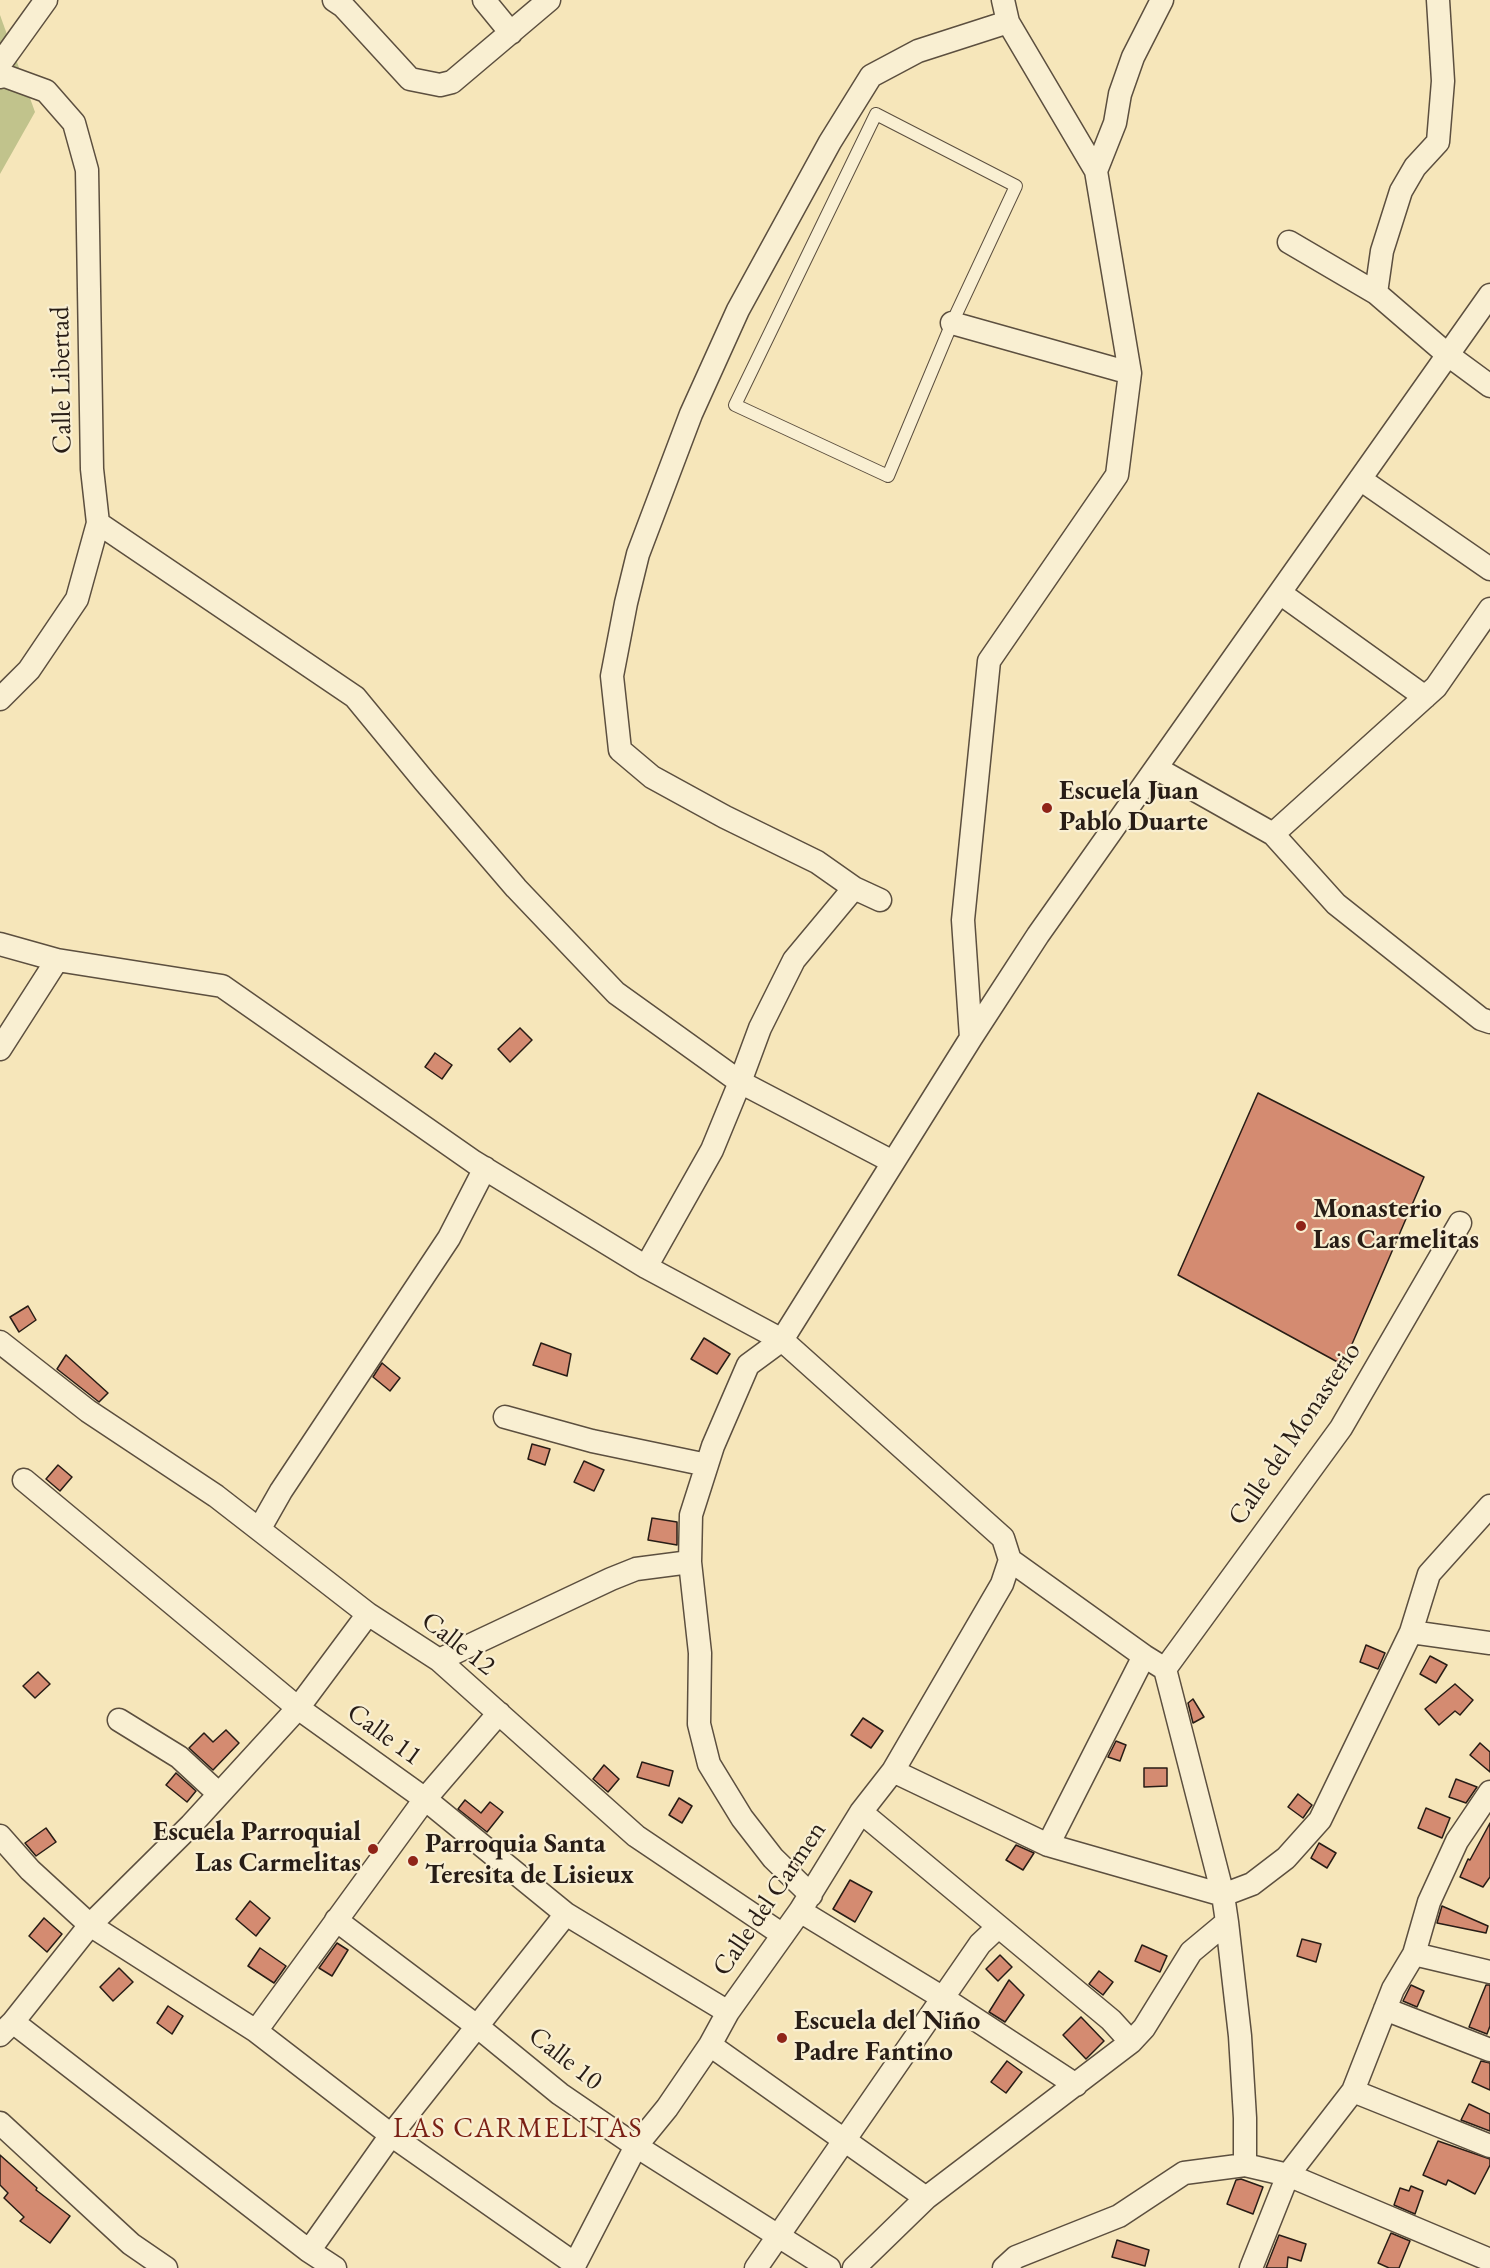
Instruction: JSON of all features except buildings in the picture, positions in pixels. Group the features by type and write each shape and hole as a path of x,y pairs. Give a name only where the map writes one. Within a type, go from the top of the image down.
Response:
{"street":[{"path":"0,64 46,0"},
{"path":"334,0 343,6 410,79 440,85 452,82 549,0"},
{"path":"484,0 511,33"},
{"path":"1096,171 1115,123 1120,94 1133,57 1162,0"},
{"path":"1376,292 1382,251 1401,190 1415,167 1438,142 1443,81 1438,0"},
{"path":"880,900 854,888 817,862 725,817 652,777 620,750 612,676 638,554 691,414 738,310 830,142 871,76 918,51 1006,11 1096,171 1130,373 1118,475 988,661 963,920 971,1038"},
{"name":"Calle Libertad","path":"0,77 5,76 46,91 74,123 87,170 92,469 98,523 77,599 29,670 0,699"},
{"path":"1289,242 1376,292 1448,355 1490,386"},
{"path":"1076,2085 943,1998 806,1903 742,1818 709,1764 699,1724 700,1653 690,1562 691,1515 713,1446 748,1365 782,1341 1038,935 1490,295"},
{"path":"952,322 1130,373"},
{"path":"1360,479 1490,569"},
{"path":"98,523 355,697 516,888 616,993 740,1083 893,1162"},
{"path":"1280,593 1425,697"},
{"path":"1273,834 1436,687 1490,609"},
{"path":"1156,768 1273,834 1336,904 1481,1019 1490,1022"},
{"path":"646,1267 712,1150 760,1028 794,960 854,888"},
{"path":"0,944 57,960 222,986 485,1168 646,1267 782,1341 1003,1538 1010,1560 1165,1669 1223,1895 1240,2047 1245,2118 1245,2165"},
{"path":"0,1048 57,960"},
{"path":"260,1528 281,1491 449,1238 485,1168"},
{"name":"Calle del Monasterio","path":"1165,1669 1341,1428 1460,1223"},
{"name":"Calle 12","path":"0,1342 88,1412 216,1496 368,1614 439,1660 636,1836 783,1935"},
{"path":"505,1417 592,1441 707,1465"},
{"name":"Calle 11","path":"24,1480 298,1708 425,1799 566,1914 728,2012"},
{"path":"893,1771 1048,1845 1223,1895 1252,1884 1286,1858 1320,1820 1411,1632 1429,1574 1490,1506"},
{"name":"Calle del Carmen","path":"574,2266 636,2146 667,2108 710,2045 728,2012 806,1903 861,1812 893,1771 1002,1584 1010,1560"},
{"path":"439,1660 636,1569 690,1562"},
{"path":"335,2268 7,2029 90,1925 219,1794 298,1708 368,1614"},
{"path":"1411,1632 1490,1643"},
{"path":"1048,1845 1144,1656"},
{"path":"256,2031 425,1799 500,1713"},
{"path":"119,1720 179,1757 219,1794"},
{"path":"1251,2268 1288,2175 1353,2091 1393,1989 1414,1954 1429,1902 1457,1841 1490,1792"},
{"path":"861,1812 1111,2020 1131,2042"},
{"path":"0,1836 30,1870 90,1925 256,2031 391,2135 574,2266"},
{"path":"309,2251 391,2135 566,1914"},
{"name":"Calle 10","path":"336,1920 478,2026 560,2094 636,2146 829,2268"},
{"path":"854,2268 926,2198 1131,2042 1144,2028 1191,1952 1227,1922"},
{"path":"756,2268 846,2141 980,1944 998,1927"},
{"path":"1414,1954 1490,1972"},
{"path":"1385,2009 1490,2050"},
{"path":"710,2045 926,2198"},
{"path":"1353,2091 1490,2146"},
{"path":"0,2122 131,2244 166,2268"},
{"path":"1004,2268 1016,2257 1119,2216 1184,2173 1245,2165 1288,2175 1490,2260"}],"lane":[{"path":"876,114 1016,186 952,322 888,476 735,405 876,114"}],"green space":[{"path":"0,15 35,112 0,174"}],"place":[{"name":"Escuela Juan Pablo Duarte","path":"1047,808"},
{"name":"Monasterio Las Carmelitas","path":"1301,1226"},
{"name":"Escuela Parroquial Las Carmelitas","path":"373,1849"},
{"name":"Parroquia Santa Teresita de Lisieux","path":"413,1861"},
{"name":"Escuela del Niño Padre Fantino","path":"782,2038"}],"district":[{"name":"LAS CARMELITAS","path":"518,2129"}]}
